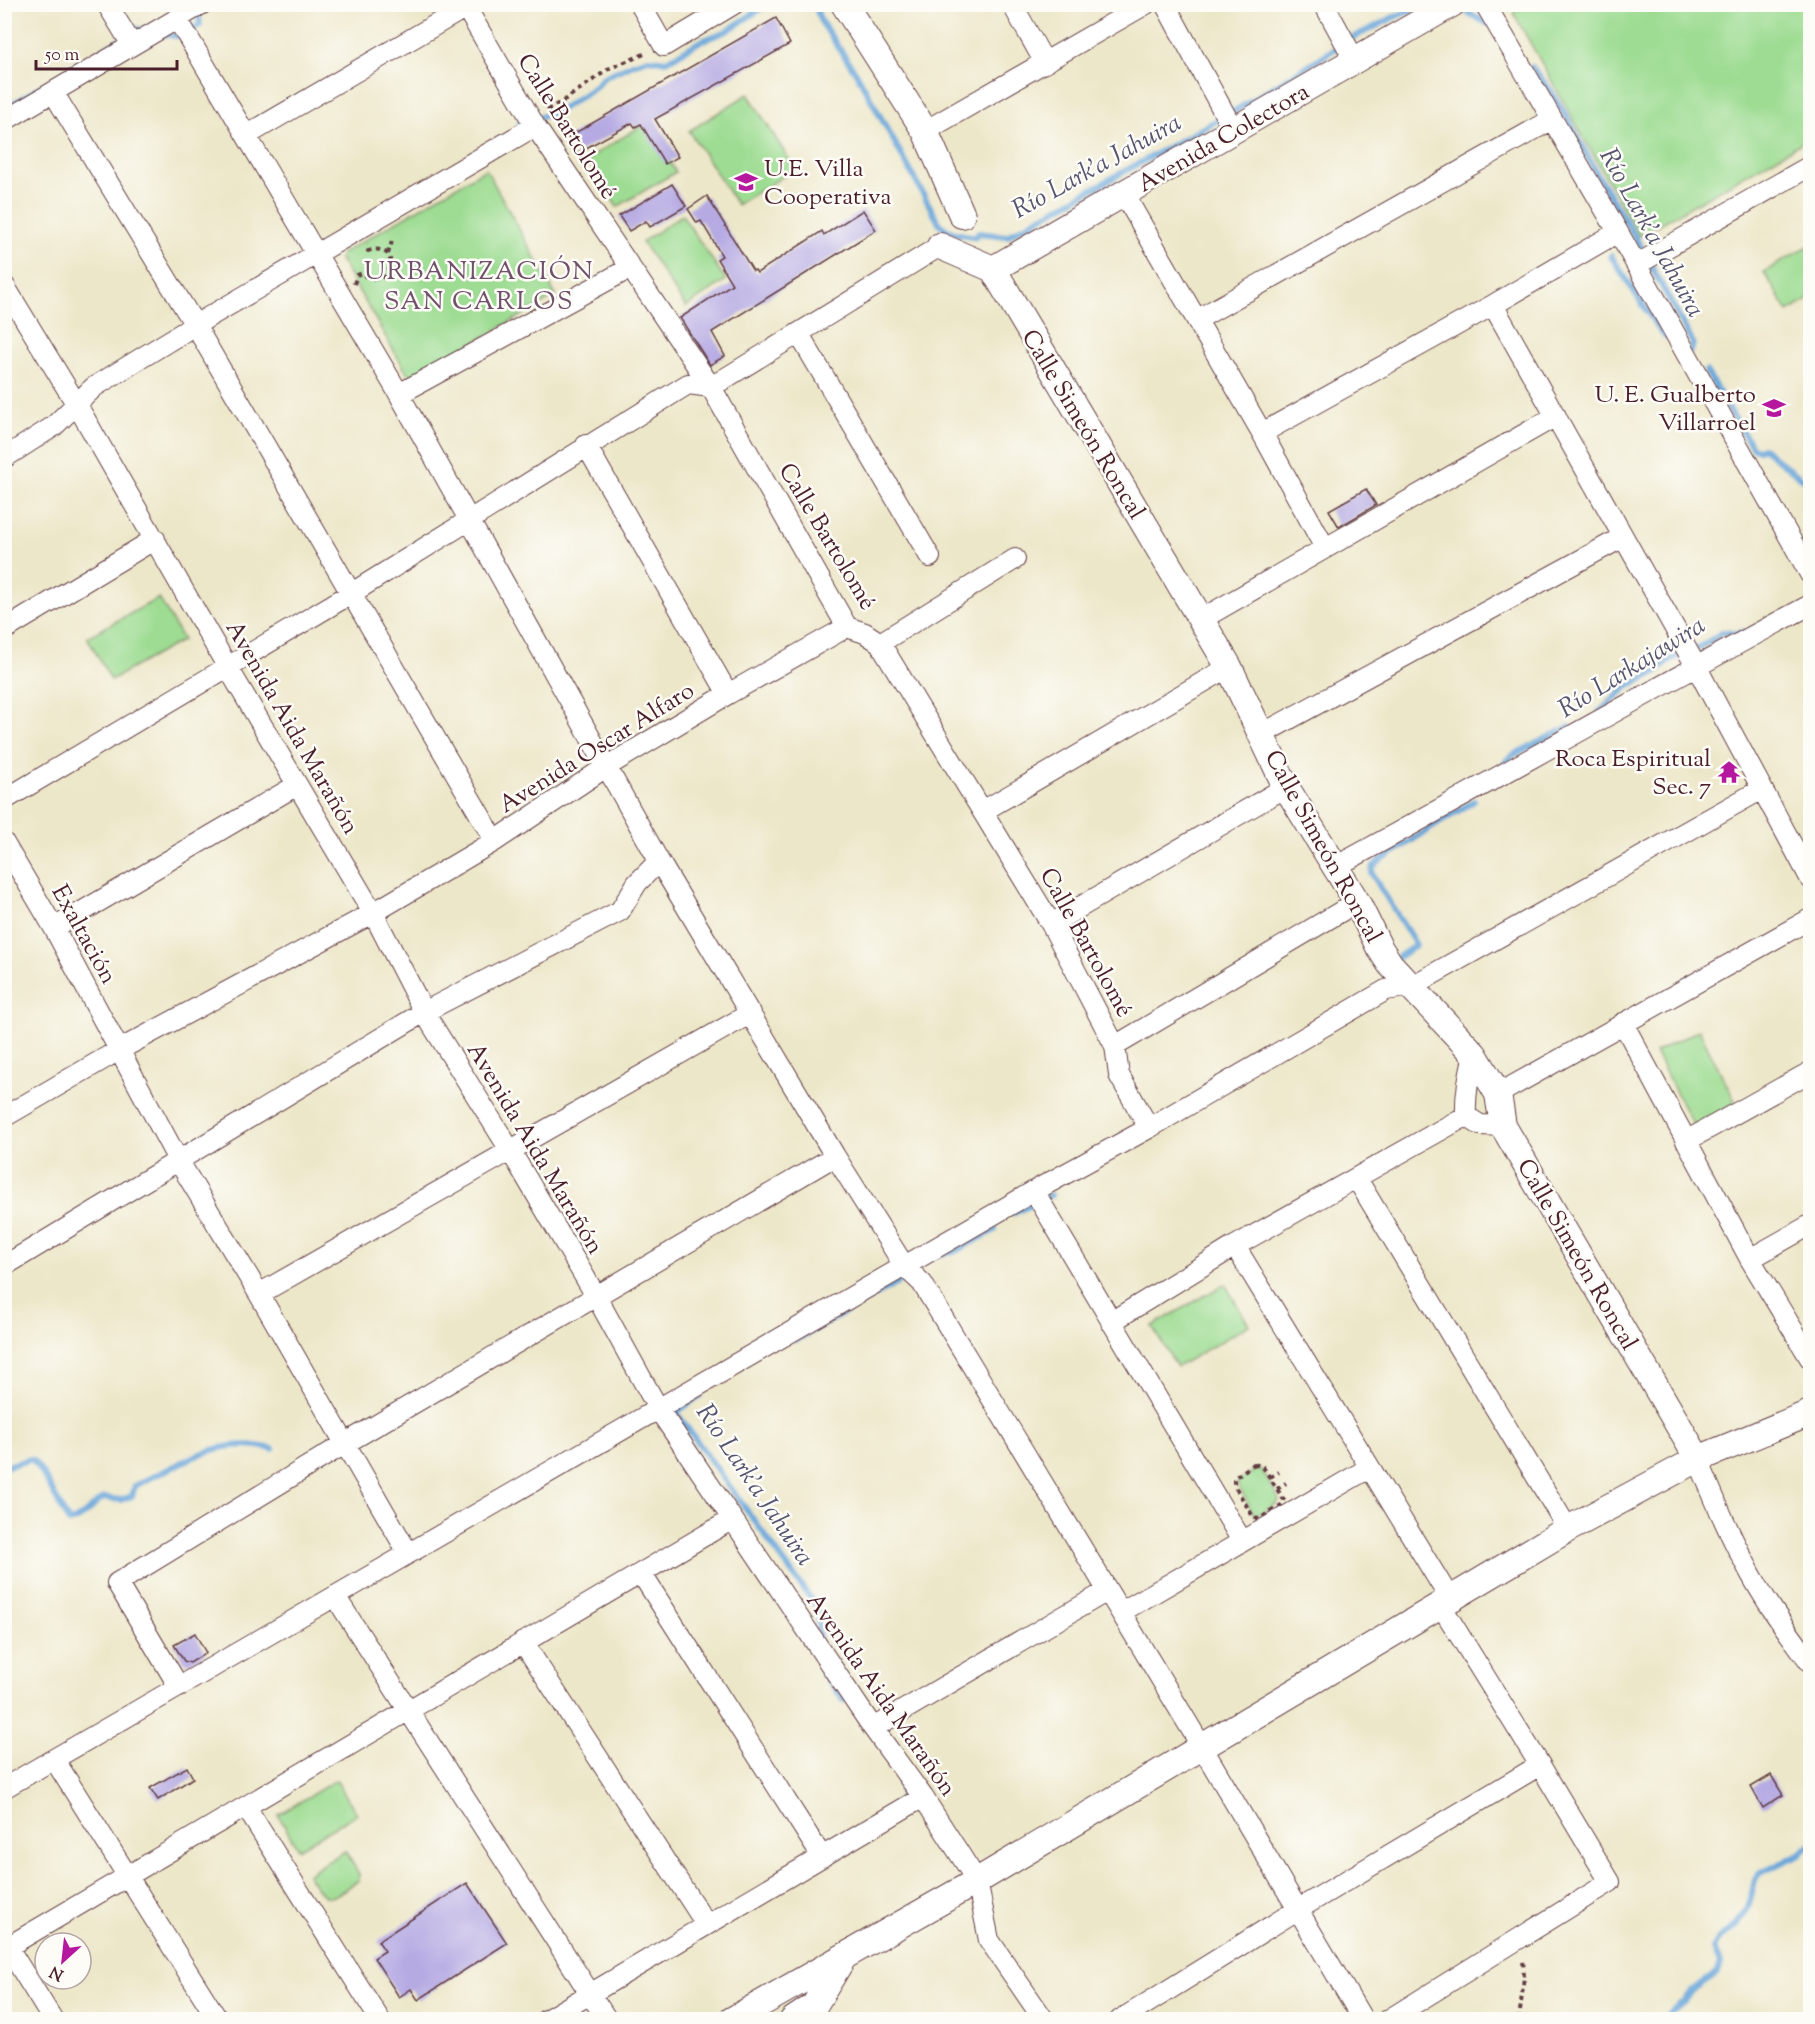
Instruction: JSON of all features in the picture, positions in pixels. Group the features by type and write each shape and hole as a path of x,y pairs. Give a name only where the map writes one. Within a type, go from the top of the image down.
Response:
{"street":[{"path":"107,4 132,45"},
{"path":"4,121 202,4"},
{"path":"640,4 664,46 734,4"},
{"path":"844,4 925,131 962,215"},
{"path":"1012,4 1045,63"},
{"path":"925,131 1146,4"},
{"path":"1165,4 1234,131"},
{"path":"1324,4 1355,61"},
{"name":"Avenida Colectora","path":"993,269 1452,4"},
{"path":"1485,4 1618,232 1810,574"},
{"path":"247,135 465,6"},
{"name":"Calle Bartolomé","path":"465,6 530,118 711,387 847,627 865,633 880,643 1051,924 1115,1046 1119,1075 1149,1128"},
{"path":"178,20 341,292 659,861 835,1156 905,1267 922,1283 1363,2019"},
{"path":"53,92 195,325 495,841"},
{"path":"4,458 54,426 94,387 367,224 530,118"},
{"path":"1198,319 1551,120"},
{"path":"1636,265 1810,166"},
{"path":"1124,194 1198,319 1325,548"},
{"path":"1262,433 1618,232"},
{"path":"4,800 352,593 586,445 688,384 711,387 940,246 993,269"},
{"path":"399,394 630,268"},
{"name":"Calle Simeón Roncal","path":"993,269 1229,667 1286,787 1357,902 1379,947 1390,964 1474,1054 1498,1094 1503,1126 1698,1460"},
{"name":"Avenida Aida Marañón","path":"6,293 77,405 373,913 424,1012 510,1150 596,1296 659,1410 873,1728 923,1797 977,1881 989,1940 1044,2019"},
{"path":"1493,304 1696,666 1810,878"},
{"path":"799,334 930,557"},
{"path":"1200,620 1556,416"},
{"path":"586,445 728,694"},
{"path":"1262,734 1623,537"},
{"path":"4,630 155,539"},
{"path":"880,643 1016,559"},
{"path":"1335,867 1810,605"},
{"name":"Avenida Oscar Alfaro","path":"4,1117 119,1050 373,913 495,841 606,767 728,694 847,627"},
{"path":"982,811 1229,667"},
{"path":"54,928 297,784"},
{"path":"1051,924 1286,787"},
{"path":"4,1788 1034,1191 1149,1128 1386,990 1412,986 1762,789"},
{"name":"Exaltación","path":"4,843 54,928 178,1160 259,1294 408,1553"},
{"path":"4,1266 424,1012 620,911 637,883 659,861"},
{"path":"1115,1046 1357,902"},
{"path":"1498,1094 1810,919"},
{"path":"259,1294 751,1013"},
{"path":"1623,1023 1750,1259 1810,1359"},
{"path":"1466,1116 1467,1082 1474,1054"},
{"path":"1686,1141 1810,1072"},
{"path":"1466,1116 1480,1125 1503,1126"},
{"path":"1111,1322 1235,1246 1466,1116"},
{"path":"179,1687 117,1583 346,1443 835,1156"},
{"path":"1356,1179 1568,1529"},
{"path":"1034,1191 1242,1541"},
{"path":"1750,1259 1810,1225"},
{"path":"1235,1246 1369,1468 1610,1882 1388,2019"},
{"path":"732,2019 977,1881 1568,1529 1698,1460 1810,1413"},
{"path":"1698,1460 1721,1515 1745,1563 1782,1623 1810,1662"},
{"path":"1121,1612 1369,1468"},
{"path":"53,2019 6,1946 732,1520"},
{"path":"641,1573 822,1857"},
{"path":"873,1728 1107,1591"},
{"path":"335,1596 607,2019"},
{"path":"523,1642 706,1924"},
{"path":"54,1759 218,2019"},
{"path":"1120,2019 1540,1765"},
{"path":"546,2019 923,1797"},
{"path":"246,1807 380,2019"},
{"path":"793,2019 814,2006 844,1956"}],"path":[{"path":"530,118 563,101 610,68 664,46"},
{"path":"341,292 354,284 357,275 362,273 372,280 384,277 390,267 391,260 388,254 381,250 368,251 373,236 367,224"},
{"path":"388,254 393,238"},
{"path":"1254,1464 1263,1467 1270,1477 1284,1500 1283,1504 1259,1519 1254,1518 1234,1485 1234,1478 1254,1464"},
{"path":"1270,1477 1278,1472"},
{"path":"1277,1489 1286,1483"},
{"path":"1519,2019 1526,1934"}],"green space":[{"path":"1515,5 1810,5 1810,138 1639,236 1514,14"},
{"path":"748,94 795,169 737,205 689,131"},
{"path":"646,123 676,172 617,207 587,159"},
{"path":"486,169 556,296 415,376 407,373 340,259 341,254"},
{"path":"682,215 726,280 686,307 642,242"},
{"path":"1810,245 1810,299 1788,312 1764,272"},
{"path":"159,598 183,640 111,680 87,637"},
{"path":"1699,1030 1736,1103 1693,1125 1655,1052"},
{"path":"1225,1284 1249,1325 1177,1367 1152,1326"},
{"path":"1257,1469 1262,1470 1279,1499 1278,1503 1257,1515 1254,1514 1237,1484"},
{"path":"336,1780 357,1814 298,1849 278,1815"},
{"path":"345,1851 359,1874 359,1880 335,1895 325,1896 307,1874"}],"building":[{"path":"776,18 790,44 655,119 678,157 665,164 641,124 635,127 632,123 577,153 568,137"},
{"path":"672,184 686,206 650,227 646,221 629,231 619,216"},
{"path":"707,196 753,271 757,273 822,231 824,235 863,210 876,230 712,332 725,356 710,365 680,318 732,284 717,259 722,256 701,221 697,223 688,209"},
{"path":"1366,489 1376,505 1339,527 1329,510"},
{"path":"195,1633 206,1653 190,1663 184,1661 174,1645"},
{"path":"187,1767 193,1778 158,1800 150,1788"},
{"path":"1771,1775 1783,1795 1763,1808 1751,1787"},
{"path":"467,1883 507,1943 418,2000 411,1989 399,1997 374,1958 385,1951 378,1941"}],"waterway":[{"name":"Río Lark’a Jahuira","path":"520,123 557,112 595,87 604,77 633,64 648,59 667,61 699,42 727,31 768,4"},
{"name":"Río Lark’a Jahuira","path":"815,4 820,20 858,76 939,223 952,232 975,237 978,233 1007,236 1236,110 1354,37 1426,4"},
{"name":"Río Lark’a Jahuira","path":"1458,7 1488,24"},
{"name":"Río Lark’a Jahuira","path":"162,34 177,36 200,25 198,9"},
{"name":"Río Lark’a Jahuira","path":"4,109 126,36 139,29 147,31"},
{"name":"Río Lark’a Jahuira","path":"1532,67 1551,91 1638,242 1693,343 1691,351"},
{"name":"Río Larkajawira","path":"1611,256 1660,331 1667,337"},
{"name":"Río Lark’a Jahuira","path":"1706,371 1752,447 1759,450 1763,448 1801,478 1810,481"},
{"name":"Río Larkajawira","path":"1599,712 1627,687 1656,672 1671,659 1700,647 1723,632 1740,634 1743,632"},
{"name":"Río Larkajawira","path":"1503,765 1513,755 1569,727"},
{"name":"Río Larkajawira","path":"1394,960 1416,945 1372,874 1373,867 1474,801"},
{"name":"Río Lark’a Jahuira","path":"1014,1213 1051,1195"},
{"name":"Río Lark’a Jahuira","path":"939,1254 953,1252 995,1230 994,1225 999,1219"},
{"name":"Río Lark’a Jahuira","path":"796,1340 896,1284 902,1276"},
{"name":"Río Lark’a Jahuira","path":"699,1396 678,1411 678,1415 821,1613 818,1617 819,1636"},
{"name":"Río Larkajawira","path":"4,1467 31,1459 46,1479 69,1522 79,1518 104,1498 121,1500 132,1496 135,1486 200,1454 224,1447 247,1445 273,1449"},
{"name":"Río Lark’a Jahuira","path":"824,1666 823,1674 844,1700"},
{"name":"Río Lark’a Jahuira","path":"897,1804 903,1796 900,1778"},
{"name":"Río Lark’a Jahuira","path":"1660,2020 1684,2001 1691,1991 1717,1973 1720,1964 1714,1948 1719,1939 1735,1927 1748,1908 1759,1874 1800,1854 1810,1845"}],"place":[{"name":"U.E. Villa Cooperativa","path":"746,182"},
{"name":"U. E. Gualberto Villarroel","path":"1774,408"},
{"name":"Roca Espiritual Sec. 7","path":"1729,772"}],"district":[{"name":"URBANIZACIÓN SAN CARLOS","path":"479,285"}]}
